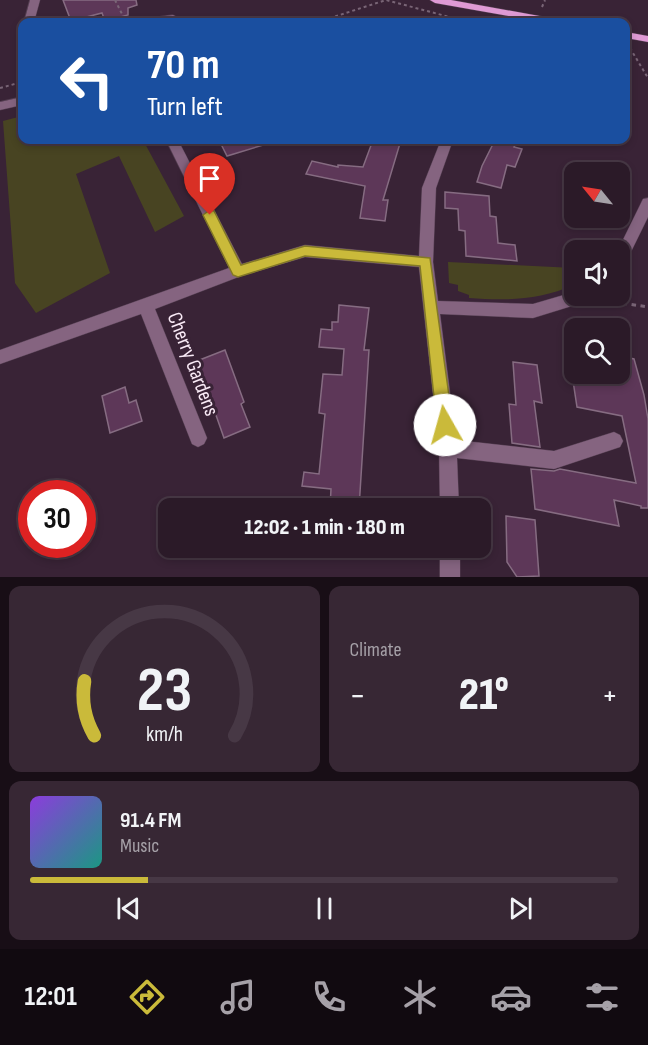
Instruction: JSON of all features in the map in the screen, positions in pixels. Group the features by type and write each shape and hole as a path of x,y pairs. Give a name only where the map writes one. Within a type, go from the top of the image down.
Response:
{"main road":[{"path":"435,0 534,18"},
{"path":"630,36 646,39"}],"street":[{"path":"31,18 35,0"},
{"path":"0,106 18,102"},
{"path":"174,144 238,271"},
{"path":"446,144 429,188 426,262 448,448 449,498"},
{"path":"630,240 648,203"},
{"path":"0,357 238,271 305,251 426,262"},
{"path":"430,307 533,311 564,302"},
{"name":"Cherry Gardens","path":"146,306 198,438"},
{"path":"448,448 554,460 614,441"},
{"path":"450,558 450,577"}],"path":[{"path":"115,0 124,18"},
{"path":"330,18 386,0 453,18"},
{"path":"630,48 648,78"},
{"path":"0,88 18,83"},
{"path":"630,304 648,307"}],"shaded area":[{"path":"18,117 18,144 145,144 184,216 155,232 119,156 76,174 110,273 36,313 15,283 3,121"},
{"path":"448,262 564,268 564,289 523,298 469,298 469,295 458,291 458,285 449,283"}],"building":[{"path":"63,0 136,0 137,5 128,8 128,15 104,18 102,13 83,18 70,18"},
{"path":"221,144 267,144 227,156"},
{"path":"372,144 400,144 383,200 388,200 385,221 360,218 365,186 306,174 312,161 338,167 338,165 363,167"},
{"path":"493,144 515,144 514,147 522,149 515,167 507,165 501,188 477,182"},
{"path":"445,192 489,196 490,216 496,217 498,243 515,245 517,261 466,256 465,231 459,230 458,209 445,208"},
{"path":"339,305 369,308 364,350 369,350 360,498 331,498 331,489 302,486 304,472 319,474 325,414 319,413 323,374 342,375 344,349 319,347 321,329 332,330 332,322 338,322"},
{"path":"225,350 244,402 241,404 250,427 224,438 197,361"},
{"path":"630,358 634,359 648,419 648,508 614,500 619,526 535,509 531,469 554,471 560,469 636,483 622,416 577,407 574,384 630,384"},
{"path":"513,362 537,365 542,403 534,401 540,447 512,443 509,404 516,405"},
{"path":"125,387 129,403 136,400 142,421 110,433 102,396"},
{"path":"506,516 535,520 539,576 517,577 507,562"}],"route":[{"path":"210,215 238,271 305,251 426,262 445,425"}]}
